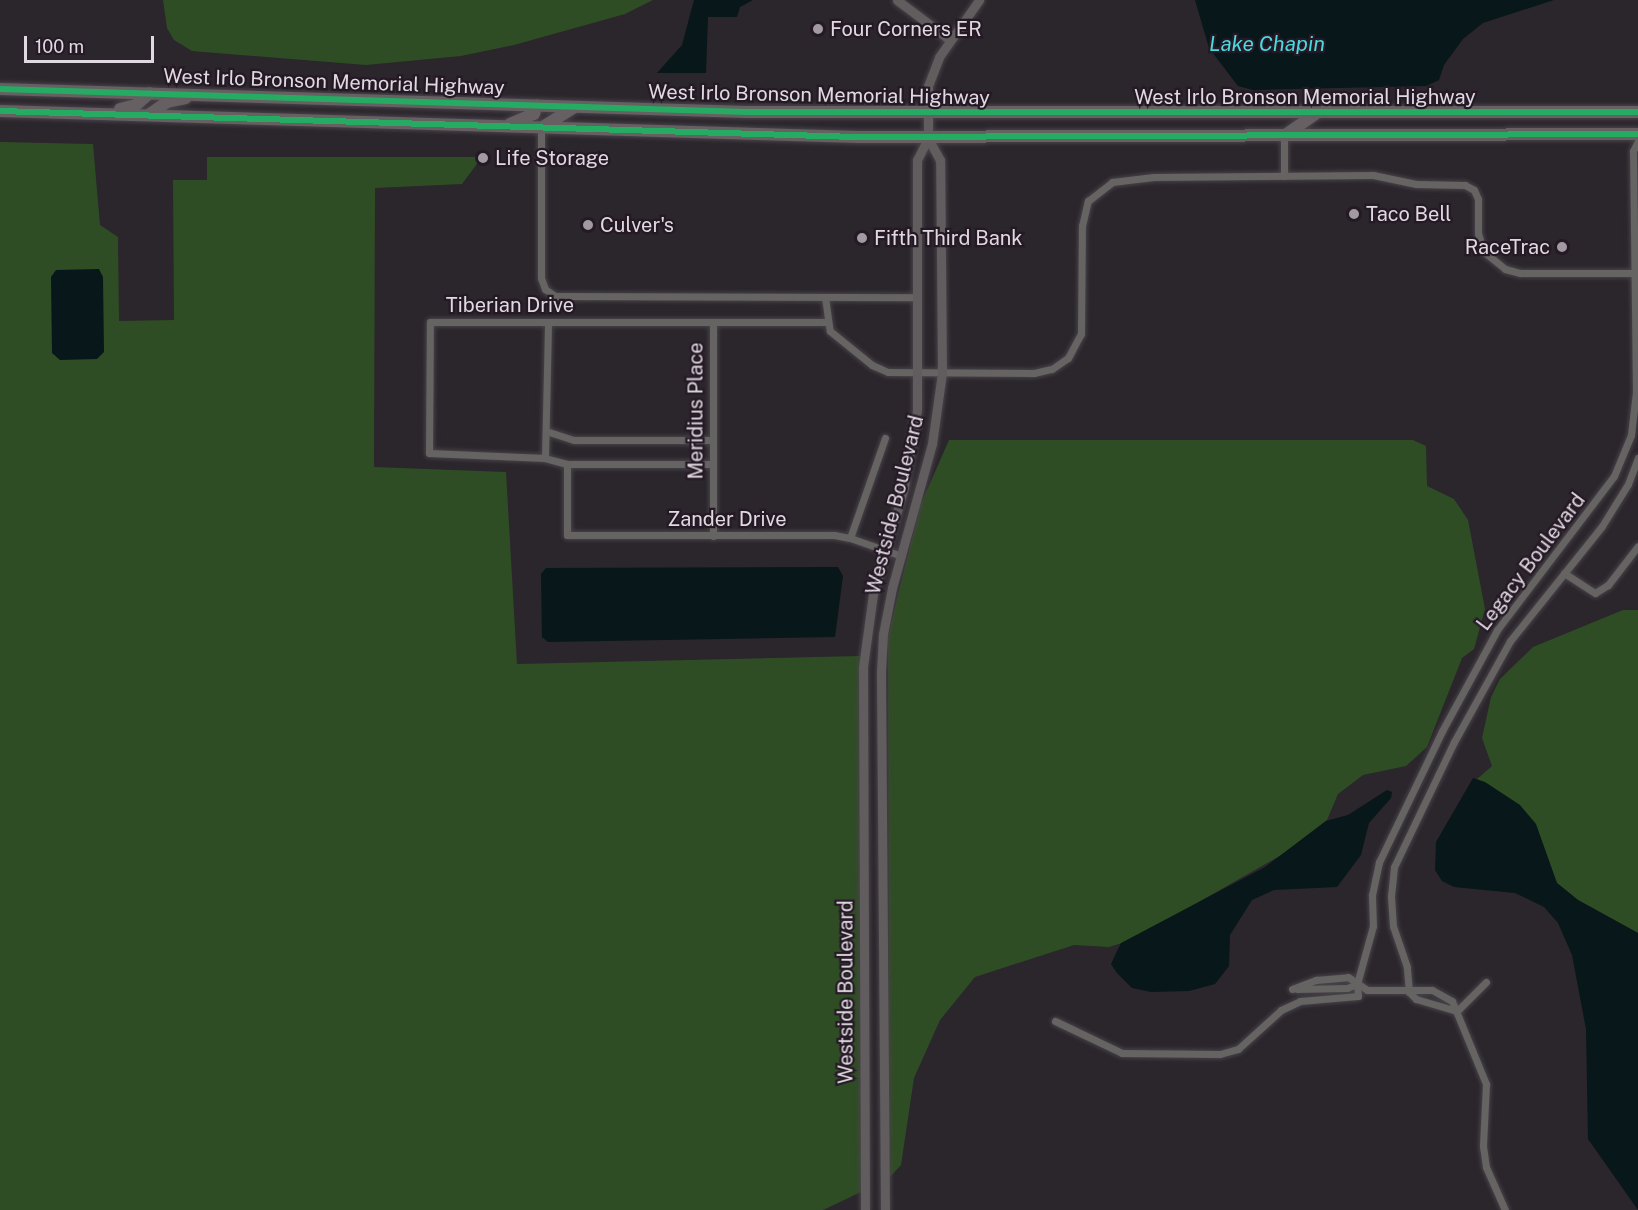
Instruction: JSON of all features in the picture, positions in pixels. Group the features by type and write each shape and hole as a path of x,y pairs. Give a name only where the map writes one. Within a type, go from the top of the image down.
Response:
{"highway":[{"name":"West Irlo Bronson Memorial Highway","path":"0,89 537,105 928,113 1638,112"},
{"path":"107,113 136,105 150,93"},
{"path":"150,114 167,102 202,94"},
{"path":"500,127 527,118 537,105"},
{"path":"541,128 576,106"},
{"name":"West Irlo Bronson Memorial Highway","path":"0,111 928,138 1638,134"},
{"path":"1284,136 1317,113"}],"street":[{"path":"897,0 950,40"},
{"path":"928,138 932,71 950,40 979,0"},
{"path":"541,128 541,272 549,293 562,297 918,297"},
{"path":"1284,136 1284,176"},
{"name":"Westside Boulevard","path":"865,1210 863,667 883,551 913,446 917,373 917,159 928,138"},
{"name":"Westside Boulevard","path":"885,1210 881,672 883,634 932,444 942,373 940,160 928,138"},
{"name":"Legacy Boulevard","path":"1357,984 1370,940 1372,895 1379,862 1442,731 1497,630 1614,476 1631,435 1636,407 1633,151 1638,141"},
{"path":"825,297 826,322 834,336 876,368 888,372 917,373 1043,372 1068,358 1078,342 1082,324 1083,213 1092,196 1104,186 1138,178 1372,175 1416,184 1465,185 1474,190 1478,199 1478,233 1484,251 1505,270 1520,273 1636,273"},
{"name":"Tiberian Drive","path":"712,464 567,464 545,458 429,453 430,322 826,322"},
{"path":"545,458 548,322"},
{"name":"Meridius Place","path":"713,322 713,536"},
{"path":"546,431 574,440 712,440"},
{"path":"850,538 885,438"},
{"name":"Legacy Boulevard","path":"1408,992 1407,967 1393,926 1390,896 1394,867 1454,742 1510,641 1602,526 1628,484 1638,458"},
{"name":"Zander Drive","path":"567,464 567,535 834,535 850,538 902,556"},
{"path":"1564,573 1595,593 1608,585 1638,546"},
{"path":"1300,1001 1292,989 1331,978 1348,977 1366,990 1408,992 1417,989 1442,993 1457,1011 1486,1084 1483,1146 1486,1167 1505,1210"},
{"path":"1457,1011 1486,982"},
{"path":"1055,1021 1127,1054 1220,1054 1238,1049 1281,1010 1300,1001 1358,996 1357,984"},
{"path":"1408,992 1416,999 1457,1011"}],"green space":[{"path":"163,0 653,0 625,14 514,45 461,56 366,65 192,51 174,40 167,28"},
{"path":"0,142 93,144 100,225 118,237 119,321 174,320 173,180 207,180 207,157 482,157 462,184 375,188 374,467 506,472 517,664 860,656 861,1192 823,1210 0,1210"},
{"path":"949,440 1413,440 1426,446 1427,486 1454,499 1468,520 1485,609 1474,649 1462,658 1427,747 1406,766 1363,775 1338,794 1327,820 1283,854 1132,940 1109,947 1074,945 975,977 940,1020 914,1078 901,1165 889,1178 888,635 920,506"},
{"path":"1623,610 1638,610 1638,933 1578,900 1557,883 1519,805 1477,779 1492,766 1482,738 1491,697 1500,679 1533,647"}],"water":[{"path":"694,0 753,0 740,7 737,17 708,17 706,73 657,73 682,45"},
{"name":"Lake Chapin","path":"1195,0 1554,0 1483,23 1463,39 1444,65 1439,80 1426,86 1253,90 1238,86 1209,48"},
{"path":"99,269 103,277 104,352 97,359 60,360 52,353 51,277 56,270"},
{"path":"838,567 843,576 835,637 548,642 542,637 541,574 546,568"},
{"path":"1473,778 1485,782 1520,805 1536,824 1557,883 1578,900 1638,933 1638,1210 1588,1139 1586,1029 1572,955 1558,923 1544,907 1515,893 1454,887 1442,881 1435,870 1436,842"},
{"path":"1387,790 1392,792 1391,798 1369,823 1361,855 1337,887 1274,890 1252,900 1230,935 1229,966 1215,984 1189,991 1151,992 1132,988 1111,964 1121,943 1265,867 1326,821 1348,815"}],"cycle path":[{"path":"0,89 747,112 1638,112"},
{"path":"0,111 858,137 1638,134"}],"place":[{"name":"Four Corners ER","path":"818,29"},
{"name":"Life Storage","path":"483,158"},
{"name":"Taco Bell","path":"1354,214"},
{"name":"Culver's","path":"588,225"},
{"name":"Fifth Third Bank","path":"862,238"},
{"name":"RaceTrac","path":"1562,247"}]}
